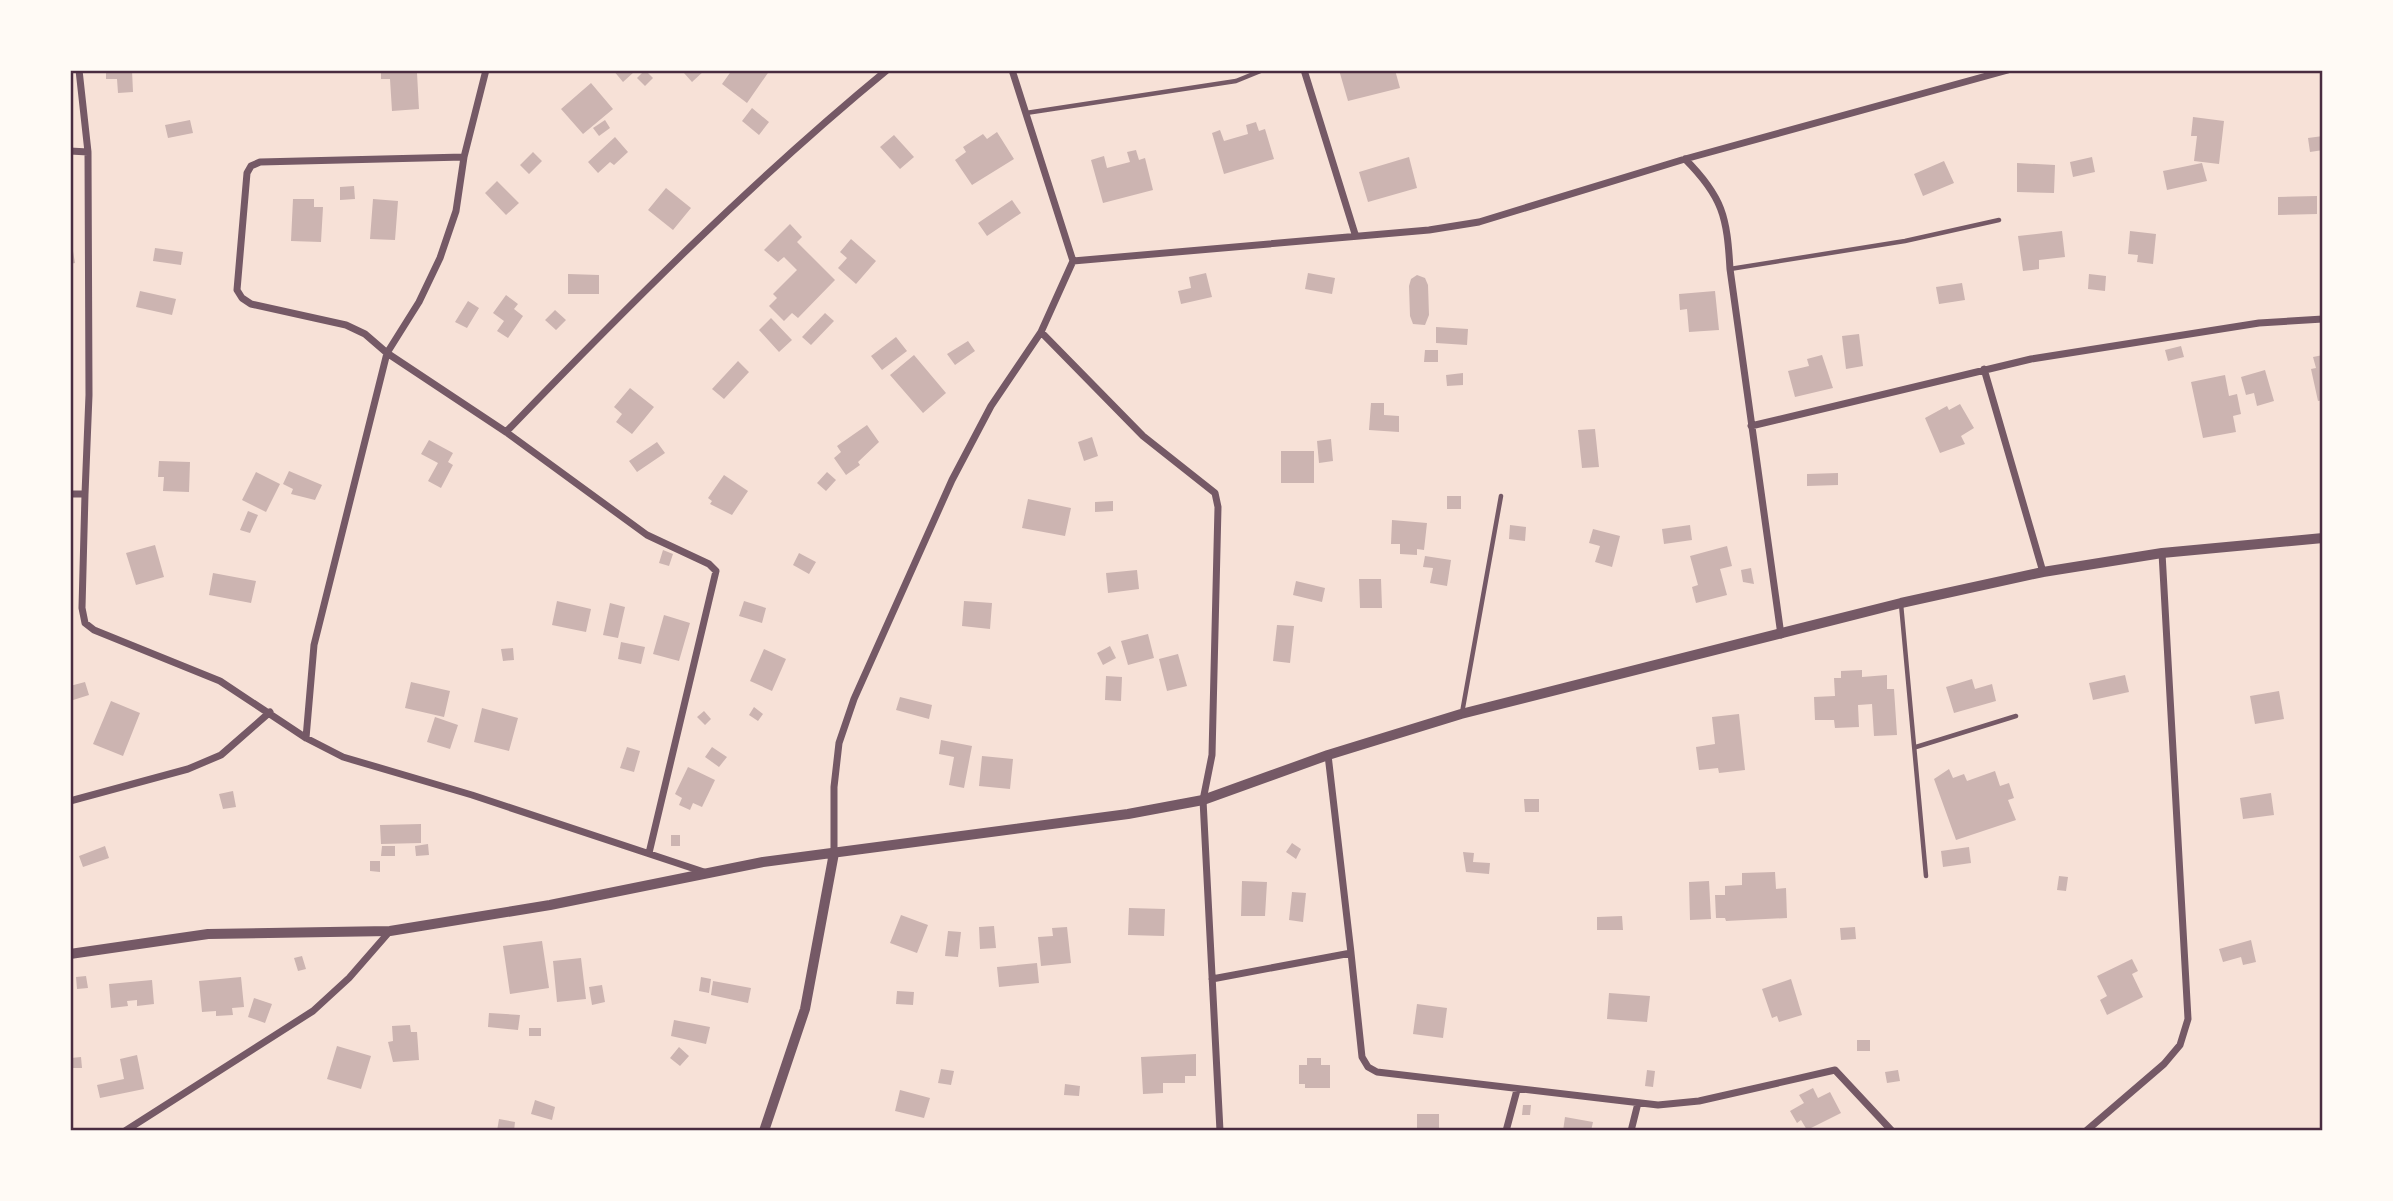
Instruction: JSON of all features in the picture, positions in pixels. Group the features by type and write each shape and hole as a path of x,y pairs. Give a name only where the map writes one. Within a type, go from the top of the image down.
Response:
{"street":[{"path":"79,70 88,152 89,395 85,494 85,622 94,630 220,681 306,738 343,757 709,874"},
{"path":"306,738 314,645 387,353 419,302 440,258 456,211 464,157 486,70"},
{"path":"506,432 629,305 844,105 887,70"},
{"path":"764,1131 805,1009 834,853 834,787 839,743 854,699 952,480 991,406 1041,332 1073,261 1012,70"},
{"path":"1304,70 1355,234"},
{"path":"1073,261 1355,234 1429,230 1479,222 1685,159 2008,70"},
{"path":"70,151 88,152"},
{"path":"464,157 260,162 251,166 247,173 237,290 242,298 251,304 346,325 365,334 387,353 506,432 647,535 709,564 716,571 649,853"},
{"path":"1685,159 1710,184 1728,223 1730,269 1781,635"},
{"path":"1751,426 1914,389 1984,369 2245,325 2323,319"},
{"path":"1041,332 1143,436 1215,493 1218,507 1212,755 1203,800 1220,1131"},
{"path":"1984,369 2043,572"},
{"path":"70,494 85,494"},
{"path":"70,954 208,934 390,931 834,853 1128,814 1203,800 1328,755 1461,714 1901,603 2043,572 2162,553 2323,538"},
{"path":"2086,1131 2164,1064 2180,1045 2188,1019 2162,553"},
{"path":"70,801 188,769 221,755 270,712"},
{"path":"1328,755 1363,1057 1368,1067 1377,1072 1517,1090 1669,1105 1699,1101 1835,1070 1892,1131"},
{"path":"125,1131 313,1011 349,978 390,931"},
{"path":"1212,979 1351,953"},
{"path":"1506,1131 1517,1090"},
{"path":"1631,1131 1639,1103"}],"lane":[{"path":"1026,113 1236,81 1263,70"},
{"path":"1730,269 1905,241 1999,220"},
{"path":"1461,714 1501,496"},
{"path":"1901,603 1926,876"},
{"path":"1916,747 2016,716"}],"building":[{"path":"106,70 132,70 133,92 118,93 117,79 106,79"},
{"path":"381,70 431,70 417,73 419,109 392,111 390,79 381,79"},
{"path":"613,70 633,70 634,72 623,82"},
{"path":"645,70 653,78 645,86 637,78"},
{"path":"687,70 705,70 692,82 684,73"},
{"path":"732,70 770,70 747,103 722,84"},
{"path":"1339,70 1395,70 1400,88 1348,101"},
{"path":"591,83 613,109 583,134 561,109"},
{"path":"752,108 769,122 759,135 742,121"},
{"path":"2193,117 2224,121 2219,164 2194,161 2197,136 2191,136"},
{"path":"190,120 193,133 168,138 165,125"},
{"path":"605,120 610,128 599,136 593,128"},
{"path":"1256,122 1259,131 1265,129 1274,159 1224,174 1212,133 1220,130 1224,141 1248,134 1246,125"},
{"path":"997,132 1014,159 972,185 955,160 966,152 963,147 983,134 987,139"},
{"path":"894,135 914,157 900,169 880,147"},
{"path":"2323,136 2323,150 2310,152 2308,138"},
{"path":"615,137 628,152 614,165 610,162 598,173 588,162"},
{"path":"1136,150 1139,160 1145,158 1153,190 1103,203 1091,160 1104,156 1107,168 1130,162 1127,152"},
{"path":"533,152 542,161 529,174 520,165"},
{"path":"1409,157 1417,188 1368,202 1359,172"},
{"path":"2092,157 2095,172 2073,177 2070,162"},
{"path":"1944,161 1954,183 1923,196 1914,174"},
{"path":"2017,163 2055,165 2054,193 2017,192"},
{"path":"2202,163 2207,181 2167,190 2163,171"},
{"path":"497,181 519,203 506,215 485,193"},
{"path":"354,186 355,199 340,200 340,187"},
{"path":"666,188 691,208 673,230 648,210"},
{"path":"2317,196 2317,214 2278,215 2278,197"},
{"path":"293,199 314,199 314,207 323,207 321,242 291,241"},
{"path":"373,199 398,201 395,240 370,239"},
{"path":"1012,200 1021,213 987,236 978,223"},
{"path":"790,224 802,237 797,242 835,280 798,318 792,313 784,321 769,306 777,298 773,294 797,270 784,257 778,262 764,250"},
{"path":"2062,231 2065,257 2039,260 2039,269 2023,271 2018,236"},
{"path":"2130,231 2156,234 2153,264 2137,262 2138,255 2128,254"},
{"path":"851,239 876,261 856,284 838,268 847,258 840,252"},
{"path":"155,248 183,252 181,265 153,261"},
{"path":"70,251 73,251 75,263 70,264"},
{"path":"1206,273 1212,297 1181,304 1178,291 1191,288 1189,277"},
{"path":"1308,273 1335,278 1332,294 1305,289"},
{"path":"568,274 599,275 599,294 568,294"},
{"path":"2089,274 2106,276 2105,291 2088,289"},
{"path":"1417,275 1425,278 1428,285 1429,315 1425,325 1413,324 1410,316 1409,286 1411,279"},
{"path":"1962,283 1965,300 1939,304 1936,287"},
{"path":"140,291 176,299 172,315 136,307"},
{"path":"1715,291 1719,330 1689,332 1687,309 1680,310 1679,294"},
{"path":"506,295 518,304 514,309 523,316 508,338 497,331 504,321 493,313"},
{"path":"468,301 479,308 467,328 455,322"},
{"path":"555,310 566,320 556,330 545,320"},
{"path":"825,313 834,321 811,345 802,337"},
{"path":"771,318 792,340 779,352 759,330"},
{"path":"1436,327 1468,329 1467,345 1436,343"},
{"path":"1859,334 1863,366 1846,369 1842,336"},
{"path":"896,337 907,351 882,370 871,356"},
{"path":"968,341 975,351 955,365 947,354"},
{"path":"2181,346 2184,357 2168,361 2165,350"},
{"path":"1425,350 1438,350 1438,362 1424,362"},
{"path":"914,355 946,393 923,413 890,375"},
{"path":"1822,355 1833,388 1795,397 1788,371 1809,366 1807,359"},
{"path":"2323,355 2323,400 2318,401 2311,369 2316,368 2313,357"},
{"path":"738,361 749,372 724,399 712,389"},
{"path":"2265,370 2274,401 2257,406 2254,393 2246,395 2241,377"},
{"path":"1463,373 1463,385 1447,386 1446,375"},
{"path":"2225,375 2229,396 2237,394 2241,414 2233,416 2236,432 2203,438 2191,382"},
{"path":"630,388 654,407 632,434 616,422 622,414 614,407"},
{"path":"1371,403 1384,403 1384,415 1399,416 1399,432 1369,430"},
{"path":"1960,404 1974,428 1961,436 1965,444 1940,453 1925,418 1947,406 1949,410"},
{"path":"867,425 879,442 858,462 860,465 846,475 834,458 841,452 837,446"},
{"path":"1595,429 1599,467 1582,468 1578,430"},
{"path":"1092,437 1098,456 1084,461 1078,442"},
{"path":"1331,439 1333,461 1319,463 1317,441"},
{"path":"429,440 453,453 448,462 453,465 441,488 428,481 438,463 421,454"},
{"path":"657,442 665,453 637,472 629,461"},
{"path":"1281,451 1314,451 1314,483 1281,483"},
{"path":"159,461 190,462 189,492 163,491 164,477 158,477"},
{"path":"289,471 322,485 315,500 291,494 293,489 283,484"},
{"path":"256,472 280,484 266,512 242,500"},
{"path":"827,472 836,480 826,491 817,483"},
{"path":"1838,473 1838,485 1807,486 1807,474"},
{"path":"724,475 748,491 732,515 710,504 712,501 708,498"},
{"path":"1447,496 1461,496 1461,509 1447,509"},
{"path":"1028,499 1071,508 1065,536 1022,528"},
{"path":"1113,501 1113,511 1095,512 1095,502"},
{"path":"248,511 258,515 250,533 240,530"},
{"path":"1392,520 1427,523 1424,550 1417,549 1417,555 1400,554 1400,544 1391,544"},
{"path":"1510,525 1526,527 1525,541 1509,539"},
{"path":"1690,525 1692,540 1664,544 1662,529"},
{"path":"1593,529 1620,536 1612,567 1595,562 1600,546 1589,543"},
{"path":"155,545 164,577 136,585 126,553"},
{"path":"1727,546 1732,566 1720,569 1727,595 1696,603 1692,587 1698,585 1690,556"},
{"path":"663,550 673,554 669,566 659,563"},
{"path":"799,553 816,562 809,574 793,565"},
{"path":"1425,556 1451,560 1447,586 1430,583 1433,568 1423,567"},
{"path":"1751,568 1754,584 1743,582 1741,570"},
{"path":"1137,570 1139,589 1108,593 1106,573"},
{"path":"213,573 256,581 251,603 209,595"},
{"path":"1359,579 1381,579 1382,608 1360,608"},
{"path":"1296,581 1325,588 1322,602 1293,595"},
{"path":"557,601 591,609 586,632 552,625"},
{"path":"744,601 766,608 762,623 739,616"},
{"path":"964,601 992,603 990,629 962,626"},
{"path":"610,603 625,607 618,638 603,635"},
{"path":"664,615 690,623 679,661 653,654"},
{"path":"1277,625 1294,626 1290,663 1273,661"},
{"path":"1148,634 1154,658 1128,665 1121,641"},
{"path":"621,642 645,647 641,664 618,659"},
{"path":"1110,646 1116,658 1103,665 1097,653"},
{"path":"513,648 514,660 503,661 501,649"},
{"path":"764,649 786,659 772,691 750,681"},
{"path":"1178,654 1187,686 1167,691 1159,659"},
{"path":"1862,670 1862,677 1887,675 1887,689 1894,689 1897,735 1874,736 1872,704 1858,705 1859,727 1835,728 1834,720 1815,720 1814,697 1835,696 1834,678 1841,678 1841,671"},
{"path":"2125,675 2129,692 2093,700 2089,683"},
{"path":"1106,676 1122,677 1121,701 1105,700"},
{"path":"1972,679 1975,689 1992,684 1996,701 1954,713 1946,687"},
{"path":"85,682 89,695 70,701 70,686"},
{"path":"411,682 450,691 444,717 405,708"},
{"path":"2279,691 2284,719 2255,724 2250,696"},
{"path":"900,697 932,705 929,719 896,710"},
{"path":"111,701 140,713 123,756 93,744"},
{"path":"754,707 763,714 758,721 749,715"},
{"path":"482,708 518,718 509,751 474,742"},
{"path":"704,711 711,719 705,725 697,717"},
{"path":"1739,714 1745,770 1719,773 1718,768 1699,770 1696,747 1715,744 1712,717"},
{"path":"435,717 458,725 450,749 427,742"},
{"path":"941,740 972,746 964,788 949,785 954,757 939,754"},
{"path":"627,747 640,751 634,772 620,768"},
{"path":"712,747 727,757 719,767 705,757"},
{"path":"982,756 1013,759 1010,789 979,786"},
{"path":"688,767 715,780 702,807 693,803 690,810 679,805 682,798 675,794"},
{"path":"1949,769 1953,778 1964,774 1967,781 1995,771 2000,786 2009,783 2014,798 2008,800 2016,820 1956,840 1934,779"},
{"path":"233,791 236,807 223,809 219,794"},
{"path":"2271,793 2274,815 2243,819 2240,798"},
{"path":"1524,799 1539,799 1539,812 1525,812"},
{"path":"421,824 421,843 381,844 380,825"},
{"path":"671,835 680,835 680,846 671,846"},
{"path":"1292,843 1301,849 1296,859 1286,852"},
{"path":"428,844 429,855 416,856 415,846"},
{"path":"105,846 109,858 83,867 79,856"},
{"path":"382,846 395,846 395,856 381,856"},
{"path":"1969,847 1971,863 1943,867 1941,851"},
{"path":"1463,852 1474,853 1473,862 1490,863 1489,874 1466,872"},
{"path":"370,861 380,861 380,872 370,871"},
{"path":"1775,872 1776,889 1786,888 1787,918 1726,921 1725,918 1716,918 1715,895 1725,895 1725,886 1742,885 1742,873"},
{"path":"2059,876 2068,877 2066,891 2057,890"},
{"path":"1242,881 1267,882 1265,916 1241,916"},
{"path":"1709,881 1711,919 1690,920 1689,882"},
{"path":"1292,892 1306,893 1303,922 1289,920"},
{"path":"1129,908 1165,909 1164,936 1128,935"},
{"path":"901,915 928,925 917,953 890,943"},
{"path":"1622,916 1623,930 1597,930 1597,917"},
{"path":"994,926 996,948 980,949 979,927"},
{"path":"1067,927 1071,963 1041,966 1038,937 1053,936 1052,928"},
{"path":"1855,927 1856,939 1841,940 1840,928"},
{"path":"948,931 961,932 958,957 945,956"},
{"path":"2251,940 2256,962 2243,965 2241,957 2223,962 2219,949"},
{"path":"542,941 549,988 510,994 503,946"},
{"path":"302,956 306,969 298,971 294,958"},
{"path":"581,958 586,999 557,1002 553,961"},
{"path":"2132,959 2138,971 2132,974 2143,997 2107,1015 2100,1000 2107,996 2097,976"},
{"path":"1037,963 1039,983 999,987 997,967"},
{"path":"86,976 88,988 77,989 76,977"},
{"path":"241,977 244,1007 232,1008 233,1015 216,1016 216,1011 202,1012 199,981"},
{"path":"701,977 711,979 709,993 699,991"},
{"path":"1791,979 1802,1015 1779,1022 1777,1016 1772,1018 1762,989"},
{"path":"152,980 154,1004 137,1006 137,1000 127,1001 128,1006 111,1008 109,984"},
{"path":"713,981 751,988 748,1003 711,995"},
{"path":"602,985 605,1002 592,1005 589,987"},
{"path":"897,991 914,992 913,1005 896,1004"},
{"path":"1609,993 1650,996 1647,1022 1607,1019"},
{"path":"254,998 272,1004 265,1023 248,1017"},
{"path":"1417,1004 1447,1008 1443,1038 1413,1034"},
{"path":"489,1013 520,1015 518,1030 488,1027"},
{"path":"674,1020 710,1027 706,1044 671,1036"},
{"path":"410,1025 411,1032 417,1032 419,1060 393,1062 388,1042 393,1041 392,1026"},
{"path":"529,1028 541,1028 541,1036 529,1036"},
{"path":"1857,1040 1870,1040 1870,1051 1857,1051"},
{"path":"337,1046 371,1056 361,1089 327,1079"},
{"path":"679,1047 689,1056 680,1066 670,1058"},
{"path":"1196,1054 1196,1076 1185,1076 1185,1083 1163,1083 1163,1093 1143,1094 1141,1057"},
{"path":"137,1055 144,1089 100,1098 97,1085 124,1079 120,1059"},
{"path":"81,1057 82,1068 72,1068 71,1058"},
{"path":"1307,1058 1321,1058 1321,1065 1330,1065 1330,1088 1305,1088 1305,1084 1299,1084 1299,1065 1307,1065"},
{"path":"941,1069 954,1071 951,1085 938,1083"},
{"path":"1647,1070 1655,1071 1653,1087 1645,1086"},
{"path":"1898,1070 1900,1081 1887,1083 1885,1072"},
{"path":"1065,1084 1080,1086 1079,1096 1064,1095"},
{"path":"1813,1088 1818,1098 1830,1092 1841,1113 1807,1130 1801,1120 1797,1123 1790,1111 1804,1103 1799,1095"},
{"path":"900,1090 930,1098 924,1118 895,1111"},
{"path":"535,1100 555,1107 552,1120 531,1114"},
{"path":"1523,1105 1531,1105 1530,1115 1522,1115"},
{"path":"1417,1114 1439,1114 1439,1131 1417,1128"},
{"path":"1565,1117 1593,1122 1591,1131 1563,1131"},
{"path":"499,1119 515,1122 514,1131 497,1131"}]}
